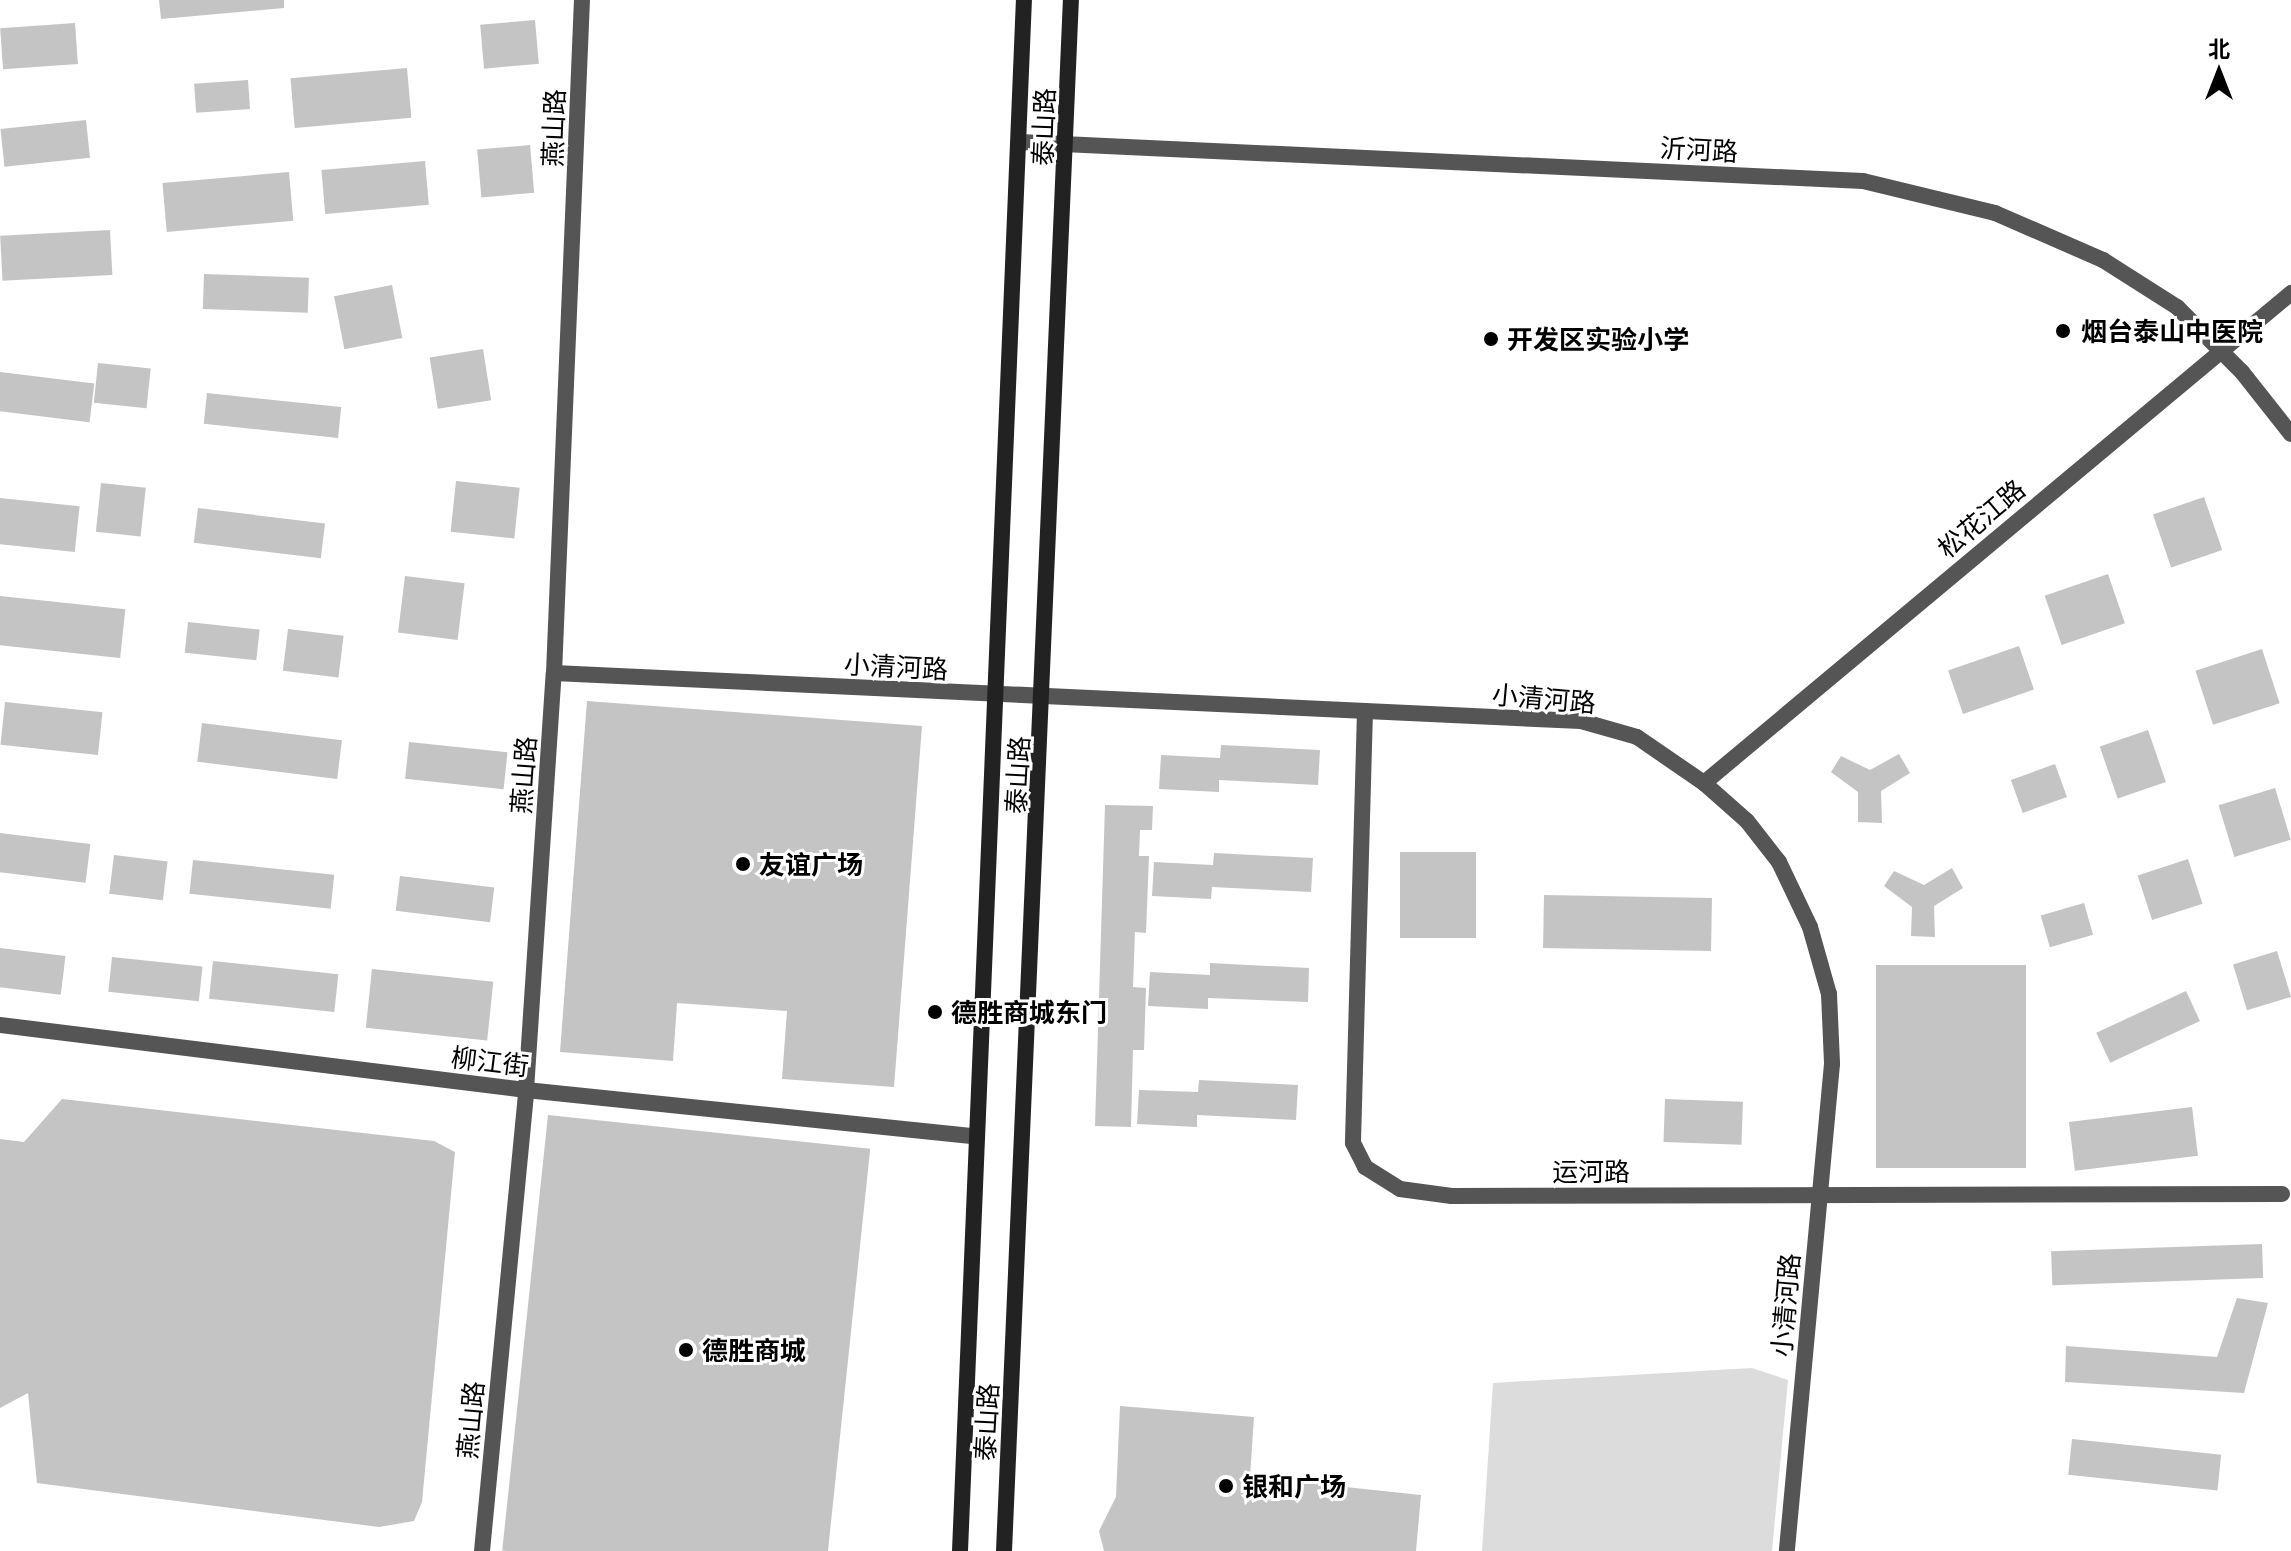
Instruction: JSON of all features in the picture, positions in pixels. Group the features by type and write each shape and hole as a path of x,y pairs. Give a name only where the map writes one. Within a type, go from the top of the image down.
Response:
{"main road":[{"name":"泰山路","path":"960,1551 974,1136 999,695 1024,0"},
{"name":"泰山路","path":"1004,1551 1045,696 1071,0"}],"street":[{"name":"燕山路","path":"482,1551 526,1090 554,673 582,0"},
{"name":"沂河路","path":"1020,142 1863,181 1995,213 2103,260 2177,307 2220,349 2291,434"},
{"name":"松花江路","path":"1704,783 2220,349 2291,293"},
{"name":"小清河路","path":"554,673 1581,721 1637,737 1704,783 1747,821 1779,862 1814,940 1829,994 1832,1064 1787,1551"},
{"name":"运河路","path":"1365,711 1351,1108 1353,1143 1365,1167 1400,1189 1452,1196 2282,1194"},
{"name":"柳江街","path":"0,1025 526,1090 974,1136"}],"shaded area":[{"path":"1752,1368 1788,1380 1772,1551 1482,1551 1493,1383"}],"building":[{"path":"159,0 284,0 284,8 161,19"},
{"path":"535,20 539,64 484,69 480,25"},
{"path":"75,23 78,64 3,69 0,28"},
{"path":"407,68 411,118 295,128 290,78"},
{"path":"248,80 250,109 196,113 194,84"},
{"path":"86,120 90,158 4,167 0,129"},
{"path":"530,145 534,193 481,197 477,150"},
{"path":"425,161 429,205 325,214 321,170"},
{"path":"289,172 293,221 167,232 162,183"},
{"path":"110,230 112,275 3,281 0,236"},
{"path":"204,274 309,278 308,313 203,309"},
{"path":"392,285 402,338 344,349 334,296"},
{"path":"483,349 491,400 438,409 430,357"},
{"path":"98,363 151,369 147,408 94,403"},
{"path":"0,372 94,384 90,422 0,411"},
{"path":"207,393 341,407 338,438 204,424"},
{"path":"456,481 520,488 514,538 451,532"},
{"path":"101,483 146,488 141,536 96,532"},
{"path":"2204,497 2222,550 2171,568 2153,515"},
{"path":"0,498 80,506 75,552 0,544"},
{"path":"198,508 325,524 321,558 194,543"},
{"path":"2108,574 2125,623 2062,645 2045,596"},
{"path":"405,576 465,583 458,640 398,633"},
{"path":"0,596 125,609 120,658 0,645"},
{"path":"188,622 260,630 256,660 185,653"},
{"path":"288,629 344,636 338,678 283,671"},
{"path":"2019,646 2034,689 1963,714 1948,670"},
{"path":"2262,649 2280,703 2213,725 2195,671"},
{"name":"友谊广场","path":"587,701 922,726 894,1087 782,1079 787,1011 677,1003 673,1061 560,1052"},
{"path":"5,702 102,712 98,755 1,745"},
{"path":"202,723 342,740 337,779 197,762"},
{"path":"2148,730 2166,782 2118,799 2100,747"},
{"path":"409,742 507,752 504,789 405,779"},
{"path":"1221,745 1320,750 1318,785 1219,780 1219,792 1159,789 1161,755 1220,758"},
{"path":"1899,754 1910,773 1881,791 1882,823 1858,822 1858,792 1831,772 1841,756 1870,770"},
{"path":"2055,764 2067,797 2023,813 2011,780"},
{"path":"2275,788 2291,840 2234,857 2219,805"},
{"path":"1105,805 1153,806 1152,830 1140,830 1139,856 1149,856 1146,933 1135,932 1133,987 1146,988 1144,1050 1133,1050 1131,1127 1095,1126"},
{"path":"0,833 90,844 86,883 0,872"},
{"path":"1400,852 1476,852 1476,938 1400,938"},
{"path":"1214,853 1313,858 1311,892 1212,887 1211,899 1152,896 1154,862 1213,865"},
{"path":"114,855 168,862 163,900 109,894"},
{"path":"2188,859 2203,904 2152,920 2138,875"},
{"path":"193,860 334,875 331,909 189,894"},
{"path":"1952,868 1963,888 1934,906 1935,937 1911,936 1912,907 1884,886 1894,871 1924,885"},
{"path":"400,876 494,888 490,922 396,911"},
{"path":"1544,895 1712,898 1711,951 1543,948"},
{"path":"2084,903 2093,935 2050,947 2041,915"},
{"path":"0,948 66,956 61,995 0,987"},
{"path":"2277,951 2291,997 2247,1010 2233,964"},
{"path":"112,957 203,967 199,1001 108,992"},
{"path":"213,961 338,974 334,1012 209,999"},
{"path":"1210,963 1309,968 1308,1002 1208,998 1208,1009 1148,1006 1150,972 1210,975"},
{"path":"1876,965 2026,965 2026,1168 1876,1168"},
{"path":"372,969 493,982 487,1040 366,1028"},
{"path":"2186,991 2200,1021 2110,1063 2096,1033"},
{"path":"1199,1080 1298,1085 1296,1120 1197,1115 1197,1127 1137,1124 1139,1090 1198,1092"},
{"path":"62,1099 434,1141 455,1152 422,1502 414,1521 379,1527 37,1483 28,1393 0,1408 0,1139 24,1142"},
{"path":"1665,1099 1743,1102 1741,1145 1663,1142"},
{"path":"2192,1107 2198,1156 2075,1171 2069,1122"},
{"name":"德胜商城","path":"548,1115 870,1149 828,1551 502,1551"},
{"path":"2262,1244 2263,1278 2052,1285 2051,1251"},
{"path":"2237,1298 2268,1303 2244,1393 2065,1382 2066,1346 2217,1357"},
{"name":"银和广场","path":"1120,1406 1254,1417 1250,1477 1421,1495 1416,1551 1104,1551 1099,1531 1116,1497"},
{"path":"2072,1439 2221,1455 2217,1490 2068,1475"}],"place":[{"name":"烟台泰山中医院","path":"2063,331"},
{"name":"开发区实验小学","path":"1491,339"},
{"name":"友谊广场","path":"743,864"},
{"name":"德胜商城东门","path":"935,1012"},
{"name":"德胜商城","path":"686,1350"},
{"name":"银和广场","path":"1226,1486"}]}
